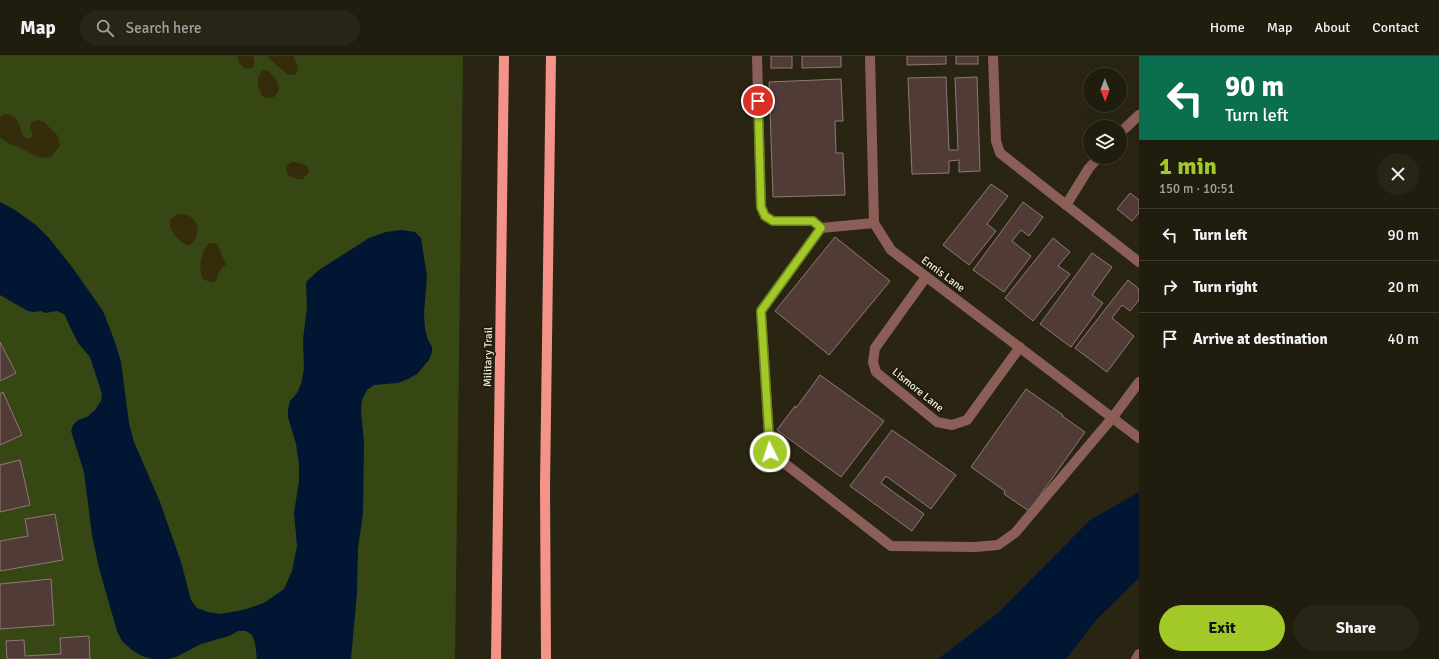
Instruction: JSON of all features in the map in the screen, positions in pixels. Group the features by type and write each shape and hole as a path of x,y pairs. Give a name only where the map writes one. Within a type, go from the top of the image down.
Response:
{"main road":[{"name":"Military Trail","path":"496,659 504,56"},
{"path":"546,659 545,486 551,56"}],"street":[{"path":"757,56 761,207 765,216 773,221 813,221 821,228 874,223 870,56"},
{"path":"993,56 996,141 1000,153 1139,262"},
{"path":"1127,127 1139,116"},
{"path":"1066,205 1093,164"},
{"name":"Ennis Lane","path":"874,223 891,250 1114,417 1139,438"},
{"path":"821,228 761,311 770,452 891,546 975,547 998,545 1015,533 1114,417 1139,382"},
{"name":"Lismore Lane","path":"926,277 875,348 873,362 876,372 937,422 952,425 967,420 1020,347"},
{"path":"1136,659 1139,654"}],"green space":[{"path":"0,56 463,56 455,659 0,659"}],"sand":[{"path":"237,56 253,56 254,63 252,68 246,68 240,64"},
{"path":"268,56 293,56 298,67 296,74 289,75 277,66"},
{"path":"263,70 269,71 277,81 279,90 270,98 263,97 258,83 260,73"},
{"path":"5,114 12,116 19,122 22,134 28,139 33,136 30,126 32,122 39,120 44,122 58,136 60,146 52,156 47,158 39,157 4,141 0,137 0,117"},
{"path":"291,162 296,162 307,166 309,172 303,179 291,177 288,174 286,168"},
{"path":"178,214 190,217 197,225 197,235 190,245 181,242 170,227 171,219"},
{"path":"208,244 217,244 226,264 219,272 217,279 214,282 210,282 203,279 200,266 205,248"}],"water":[{"path":"0,202 15,210 36,225 49,238 72,267 103,311 121,362 129,423 134,442 160,502 181,562 191,600 197,608 220,614 243,610 264,603 284,589 292,571 297,546 294,513 299,481 299,464 296,444 288,417 288,409 290,401 297,393 301,384 304,369 303,340 307,307 307,281 319,270 369,238 386,232 401,230 415,232 421,238 427,276 424,314 425,329 432,347 432,352 429,360 417,374 398,383 374,385 367,390 362,400 361,411 364,442 363,513 358,548 357,593 351,659 257,659 255,643 252,635 246,631 238,631 229,636 201,644 176,657 168,659 152,659 142,656 122,641 117,631 99,568 92,535 84,472 71,431 73,425 78,420 87,417 95,410 101,401 102,394 90,357 78,343 64,314 57,311 45,313 41,311 28,311 0,295"},
{"path":"1139,492 1139,578 1097,619 1066,659 938,659 998,613 1090,520"}],"building":[{"path":"771,56 792,56 792,68 771,68"},
{"path":"802,56 841,56 841,67 802,68"},
{"path":"907,56 946,56 946,64 907,65"},
{"path":"956,56 978,56 978,64 956,64"},
{"path":"946,77 949,150 958,150 955,78 977,77 980,171 959,172 959,160 949,161 949,173 912,174 908,78"},
{"path":"841,79 843,121 835,121 836,153 843,153 845,195 773,197 769,82"},
{"path":"991,184 1008,196 987,224 996,231 969,265 943,245"},
{"path":"1130,193 1139,200 1139,213 1132,221 1117,209"},
{"path":"1023,202 1043,217 1029,236 1021,230 1012,241 1031,256 1004,292 973,270"},
{"path":"835,237 890,281 829,355 775,311"},
{"path":"1053,238 1070,252 1058,266 1070,274 1033,321 1005,298"},
{"path":"1092,253 1112,267 1092,295 1103,303 1071,347 1040,324"},
{"path":"1128,280 1139,289 1139,300 1130,311 1122,305 1112,318 1134,336 1107,372 1075,348"},
{"path":"0,342 16,373 0,381"},
{"path":"820,375 884,421 841,477 777,430 795,406 796,408"},
{"path":"1026,389 1085,432 1029,511 1004,494 1005,491 971,467"},
{"path":"3,392 22,435 0,445 0,394"},
{"path":"892,430 956,475 931,509 886,476 881,483 924,514 912,531 850,486"},
{"path":"20,460 30,505 0,512 0,465"},
{"path":"55,514 63,560 0,571 0,541 28,536 25,519"},
{"path":"51,579 54,625 0,629 0,584"},
{"path":"89,636 90,659 7,659 6,641 24,640 25,656 61,654 60,638"}],"route":[{"path":"758,101 761,207 765,216 773,221 813,221 821,228 761,311 770,452"}]}
